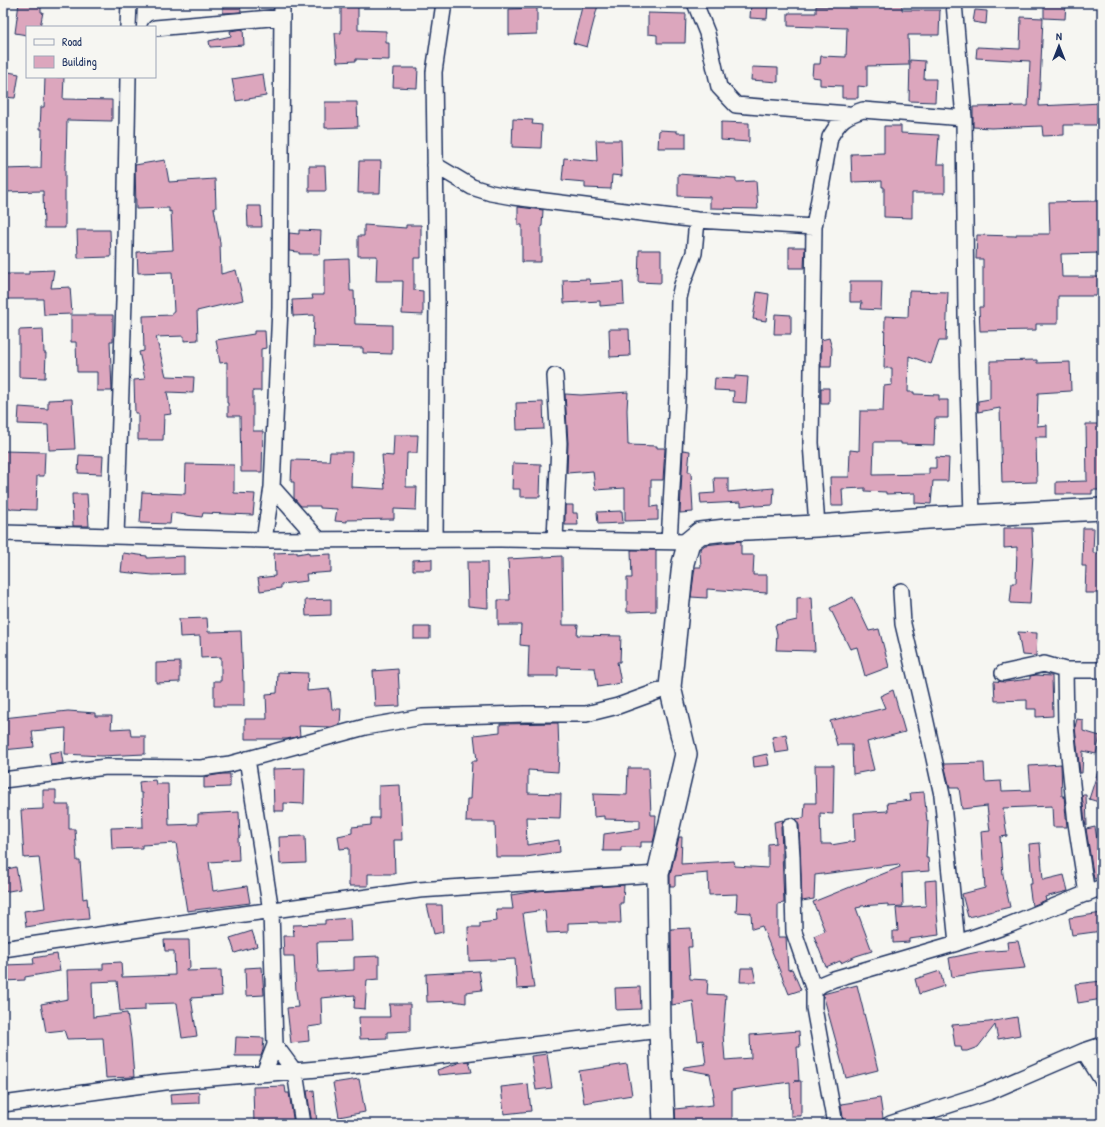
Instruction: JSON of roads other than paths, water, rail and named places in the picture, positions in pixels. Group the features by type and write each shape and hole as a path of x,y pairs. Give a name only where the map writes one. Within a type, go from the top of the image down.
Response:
{"street":[{"path":"128,26 129,3"},
{"path":"435,539 437,300 434,72 444,3"},
{"path":"695,3 708,33 719,88 736,105 848,114 863,110 964,118"},
{"path":"954,3 964,118 966,315 972,516"},
{"path":"156,28 282,10 280,308 272,487 264,540"},
{"path":"116,536 124,301 128,78"},
{"path":"817,526 811,443 814,227 830,137 836,127 848,114"},
{"path":"435,165 472,187 491,194 513,198 696,220 814,227"},
{"path":"664,1124 660,1030 658,874 686,754 670,687 683,563 679,542 677,397 679,298 682,285 694,253 696,220"},
{"path":"555,376 559,443 555,540"},
{"path":"272,487 319,540"},
{"path":"3,533 264,540 435,539 679,542 700,533 720,530 817,526 1102,509"},
{"path":"901,591 903,624 942,796 957,943"},
{"path":"1003,673 1044,664 1065,670 1102,670"},
{"path":"1065,670 1066,726 1076,823 1087,894"},
{"path":"3,780 106,767 201,768 230,764 365,727 422,717 586,714 618,706 670,687"},
{"path":"246,759 271,911 275,1045 264,1074"},
{"path":"790,826 794,932 814,990 814,1008 835,1124"},
{"path":"3,949 419,890 658,874"},
{"path":"814,990 822,984 834,979 957,943 1009,925 1102,887"},
{"path":"3,1104 165,1082 296,1072 660,1030"},
{"path":"275,1045 296,1072 303,1124"},
{"path":"890,1124 989,1092 1084,1051 1102,1045"},
{"path":"1084,1051 1102,1080"}]}
